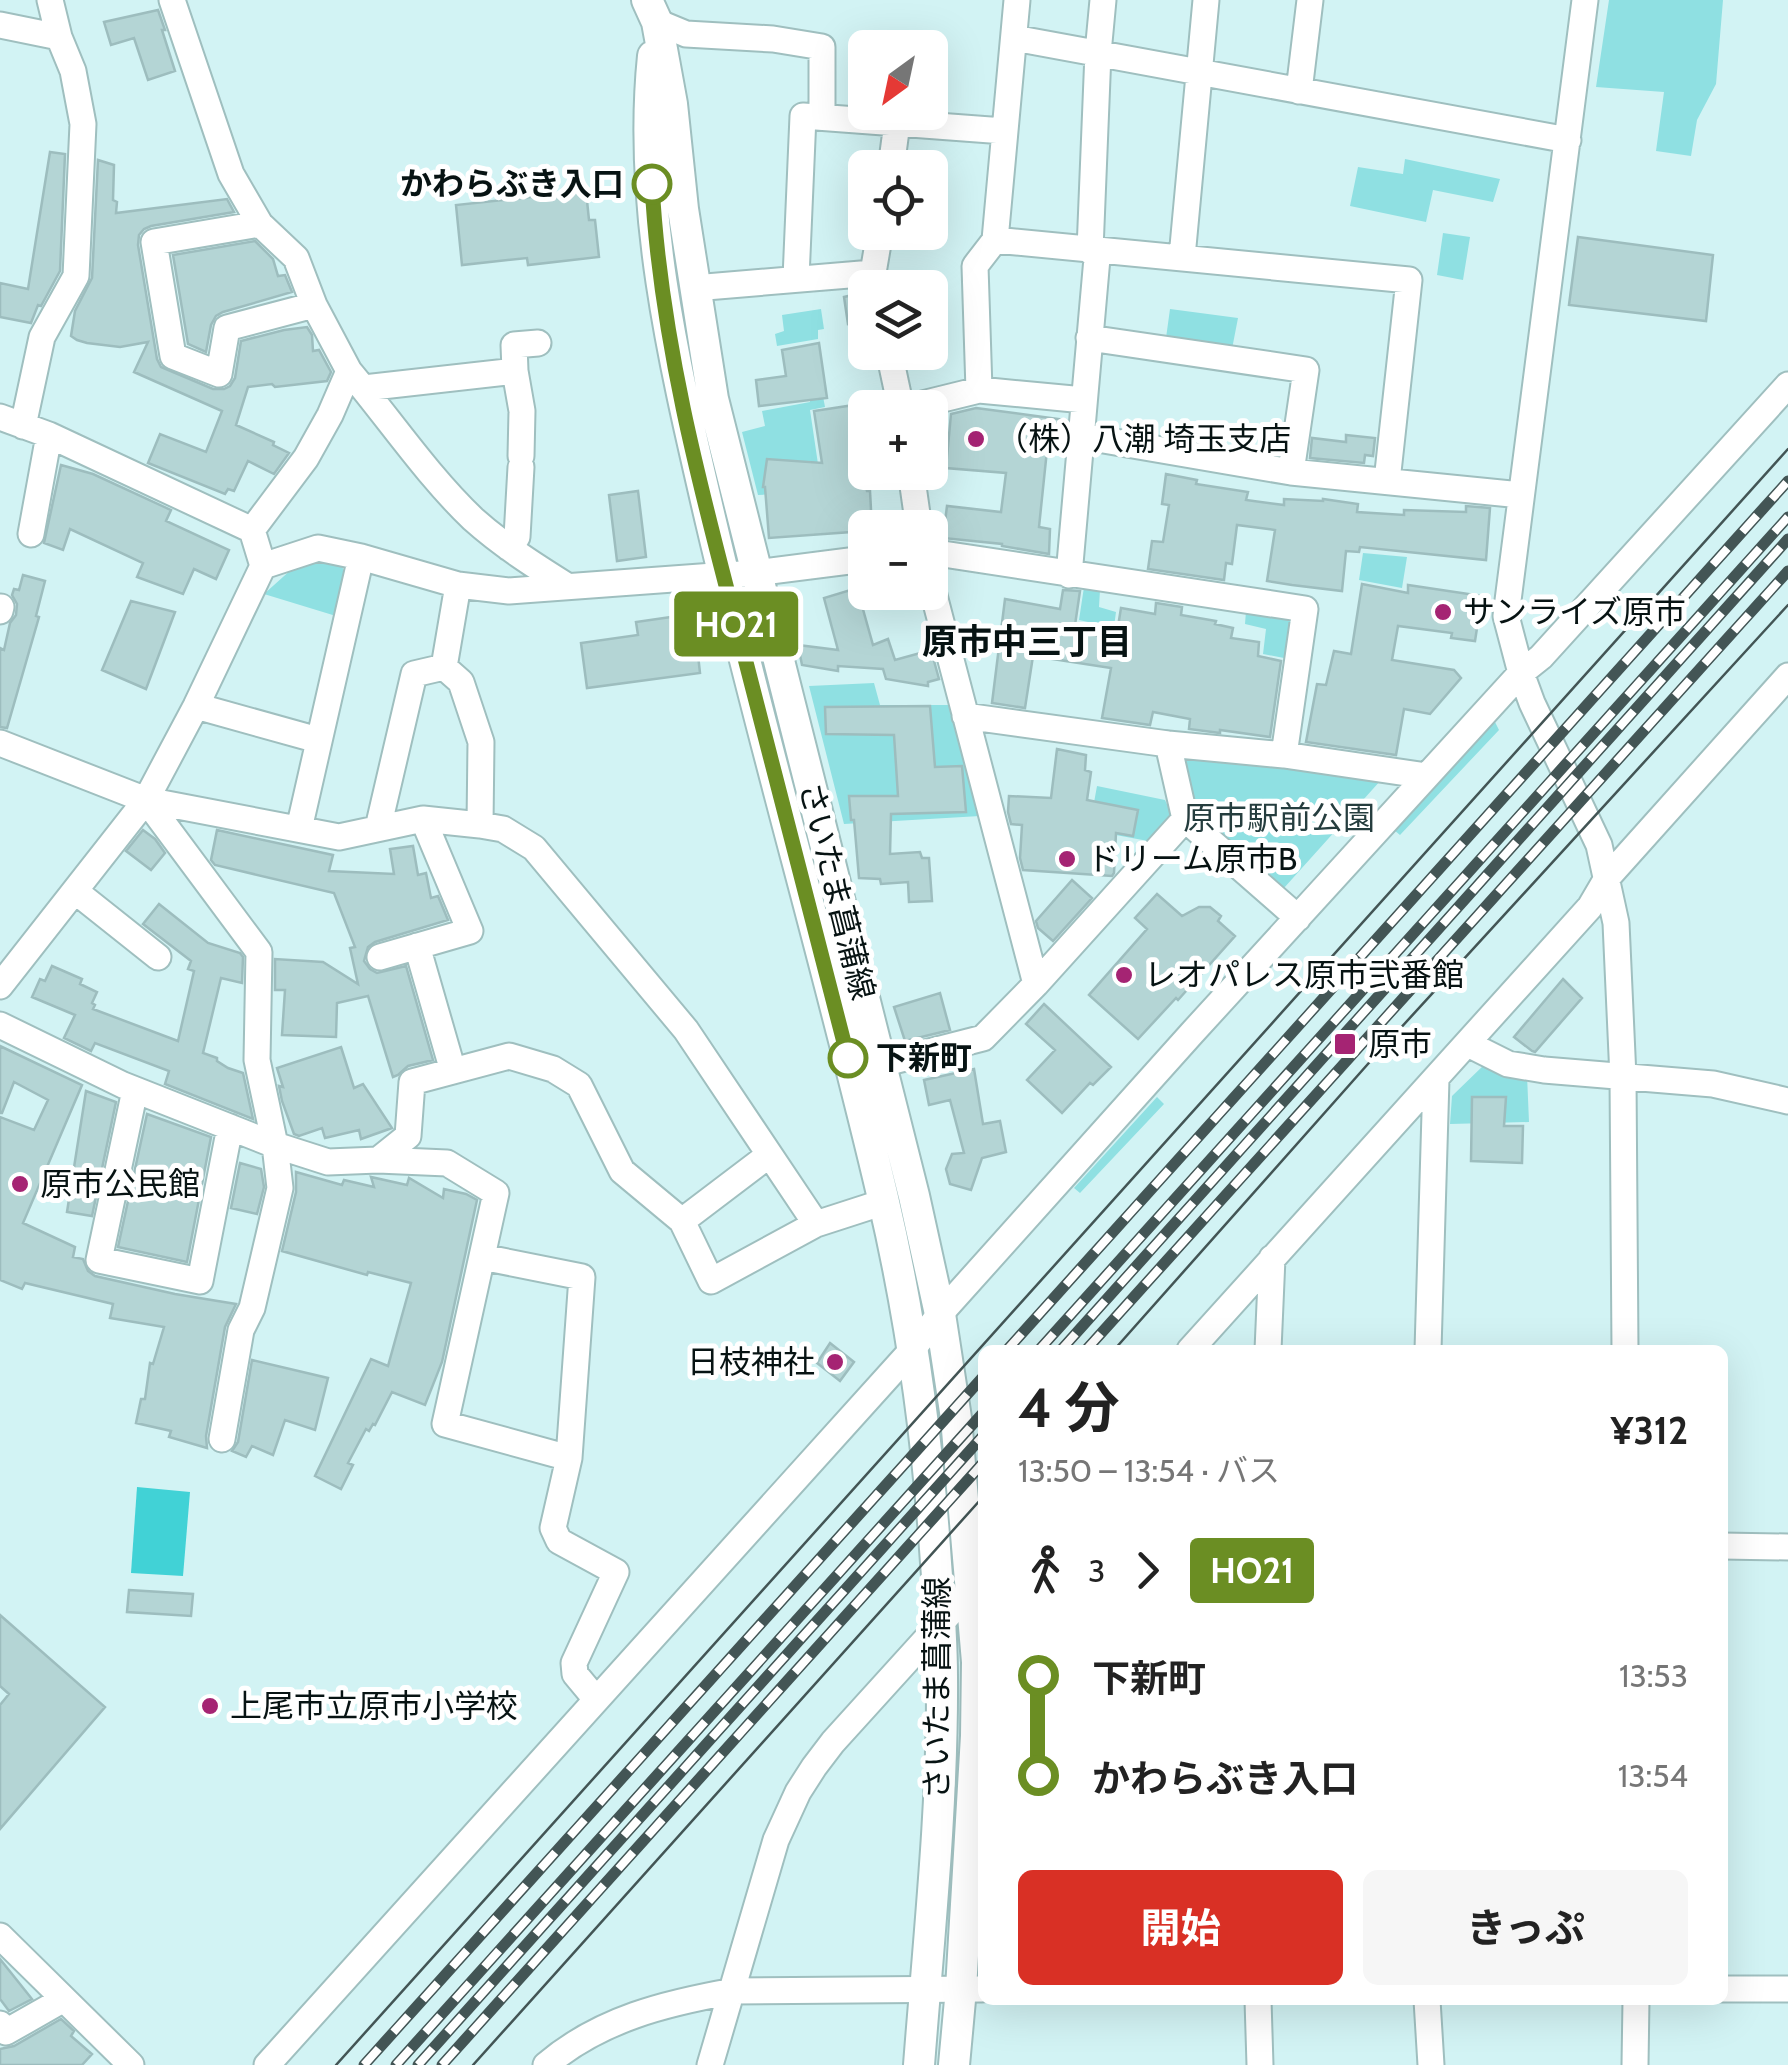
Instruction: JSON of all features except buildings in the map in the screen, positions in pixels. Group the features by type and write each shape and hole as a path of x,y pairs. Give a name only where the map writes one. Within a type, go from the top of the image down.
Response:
{"main road":[{"name":"さいたま菖蒲線","path":"658,5 682,209 713,399 882,1064 940,1314 956,1418 977,1584 977,1815 972,1989 954,2065"},
{"name":"さいたま菖蒲線","path":"658,5 648,104 654,206 683,402 884,1202 924,1429 942,1674 919,2065"}],"street":[{"path":"0,986 146,800 263,566 252,530 12,421 42,337 76,276 82,124 73,72 50,0"},
{"path":"172,0 231,174 260,224 296,258 314,305 356,380 473,519 567,586"},
{"path":"978,390 975,266 994,240 1017,0"},
{"path":"1069,575 1097,258 1090,250 1098,53 1104,0"},
{"path":"1182,257 1206,0"},
{"path":"1299,91 1310,0"},
{"path":"1585,0 1506,616 1532,703 1599,845 1616,923 1624,1077 1625,1345"},
{"path":"658,5 686,34 773,39 822,47 822,118"},
{"path":"0,25 60,37"},
{"path":"1014,38 1568,140"},
{"path":"796,278 803,116 848,120"},
{"path":"948,127 1004,132"},
{"path":"260,224 154,242 173,356 218,374 227,328 314,305"},
{"path":"994,240 1409,280 1387,481"},
{"path":"694,288 796,278 848,279"},
{"path":"1090,338 1306,370 1291,472"},
{"path":"509,548 517,536 521,462 522,410 514,344 538,343"},
{"path":"252,530 306,458 330,414 356,380 515,370"},
{"path":"266,2065 1298,918 1788,385"},
{"path":"948,397 978,390 1084,400"},
{"path":"31,534 49,435"},
{"path":"1080,436 1291,472 1520,495"},
{"path":"263,566 318,548 458,585 508,591 724,576 848,561"},
{"path":"948,555 1305,609 1284,755"},
{"path":"299,829 362,558"},
{"path":"444,667 458,585"},
{"path":"938,610 1036,984"},
{"path":"444,667 461,682 481,742 480,825"},
{"path":"378,828 414,674 444,667"},
{"path":"1194,1345 1590,907 1607,878 1788,676"},
{"path":"196,706 318,740"},
{"path":"965,716 1427,776"},
{"path":"0,743 146,800 339,837 423,819 503,829 534,848 686,1030 816,1224"},
{"path":"1168,744 1185,819 1298,918"},
{"path":"146,800 258,952 257,1060 280,1188 252,1308 241,1330 222,1440"},
{"path":"380,956 470,930 423,819"},
{"path":"882,1064 983,1038 1185,819"},
{"path":"75,891 158,956"},
{"path":"417,946 454,1071"},
{"path":"0,1025 135,1090 275,1145 328,1162 447,1163 496,1193 445,1424 569,1458"},
{"path":"1468,1044 1508,1064 1712,1084 1788,1101"},
{"path":"378,1160 408,1136 412,1082 509,1056 553,1069 579,1085 622,1171 682,1222 712,1281 816,1224 884,1202"},
{"path":"1428,1345 1436,1078"},
{"path":"135,1090 99,1260 200,1282 230,1127"},
{"path":"682,1222 769,1155"},
{"path":"482,1257 582,1277 569,1458 553,1528 559,1541 616,1572 574,1664 574,1674 596,1698"},
{"path":"1268,1345 1272,1258"},
{"path":"1728,1546 1788,1547"},
{"path":"710,2065 776,1840 798,1792 833,1742 977,1584"},
{"path":"0,1936 64,2000 115,2060"},
{"path":"546,2065 587,2036 626,2016 734,1990 972,1989"},
{"path":"1728,1989 1788,1989"},
{"path":"0,2024 6,2032 64,2000"},
{"path":"1258,2005 1260,2065"},
{"path":"1427,2005 1431,2065"},
{"path":"1635,2065 1636,2005"}],"green space":[{"path":"1609,0 1723,0 1716,84 1697,120 1691,156 1656,151 1664,92 1596,87"},
{"path":"1405,159 1500,179 1493,202 1433,190 1426,222 1350,206 1358,167 1403,174"},
{"path":"1443,233 1470,237 1463,280 1437,275"},
{"path":"821,309 824,329 818,330 818,339 777,346 775,334 784,331 782,315"},
{"path":"1170,309 1238,318 1232,349 1166,338"},
{"path":"822,391 825,407 810,410 822,491 758,495 742,432 765,426 762,411 810,402 810,392"},
{"path":"1363,553 1407,557 1402,588 1359,580"},
{"path":"320,562 341,565 346,574 336,616 264,594 293,568"},
{"path":"1084,587 1100,590 1099,607 1116,612 1113,634 1087,629 1088,622 1079,620"},
{"path":"1246,611 1288,617 1292,625 1284,688 1280,687 1284,658 1263,654 1266,629 1245,624"},
{"path":"874,683 880,705 950,705 980,816 844,824 809,686"},
{"path":"1494,720 1499,730 1400,835 1394,830"},
{"name":"原市駅前公園","path":"1186,757 1381,780 1284,888 1197,813 1181,764"},
{"path":"1097,786 1165,800 1171,813 1166,824 1148,841 1089,830"},
{"path":"1486,1063 1527,1075 1529,1122 1450,1124 1452,1096"},
{"path":"1157,1097 1164,1104 1080,1193 1074,1188"}],"shaded area":[{"path":"137,1487 190,1492 183,1576 131,1573"}],"tram line":[{"path":"983,1345 1788,449"},
{"path":"1118,1345 1375,1056 1788,605"},
{"path":"336,2065 978,1350"},
{"path":"473,2065 978,1502"}],"railway":[{"path":"1011,1345 1788,481"},
{"path":"1043,1345 1788,517"},
{"path":"1065,1345 1788,539"},
{"path":"1091,1345 1788,571"},
{"path":"364,2065 978,1382"},
{"path":"396,2065 978,1418"},
{"path":"418,2065 978,1441"},
{"path":"442,2065 978,1468"}],"bus line":[{"name":"HO21","path":"652,184 664,292 683,402 848,1058"}],"place":[{"name":"かわらぶき入口","path":"652,184"},
{"name":"（株）八潮 埼玉支店","path":"976,439"},
{"name":"サンライズ原市","path":"1443,612"},
{"name":"ドリーム原市B","path":"1067,859"},
{"name":"レオパレス原市弐番館","path":"1124,975"},
{"name":"原市","path":"1345,1044"},
{"name":"下新町","path":"848,1058"},
{"name":"原市公民館","path":"20,1184"},
{"name":"日枝神社","path":"835,1362"},
{"name":"上尾市立原市小学校","path":"210,1706"}],"district":[{"name":"原市中三丁目","path":"1027,642"}]}
